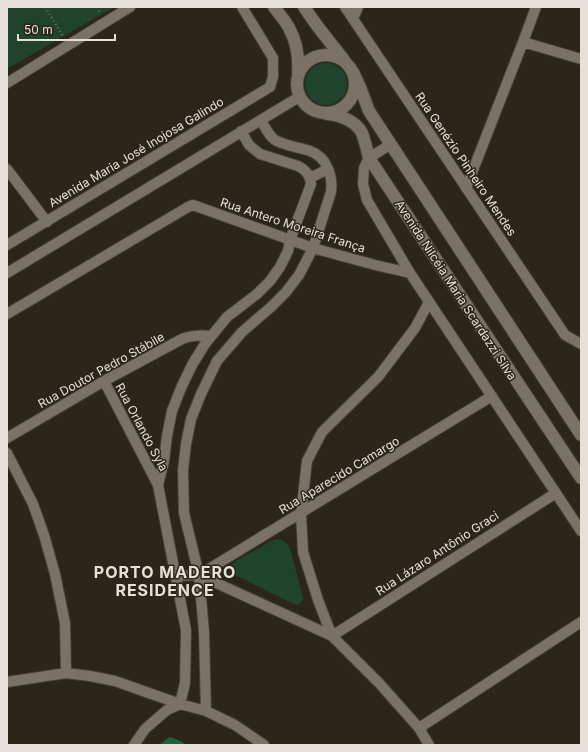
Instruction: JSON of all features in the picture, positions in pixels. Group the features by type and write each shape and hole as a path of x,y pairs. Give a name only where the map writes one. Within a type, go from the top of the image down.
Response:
{"street":[{"path":"7,83 130,7"},
{"name":"Avenida Maria José Inojosa Galindo","path":"7,245 270,87 273,77 274,58 242,7"},
{"path":"274,7 289,28 294,38 299,62 296,89 304,104 310,110 318,113 327,114 336,112 345,107 351,100 355,91 355,82 349,67 338,57 319,55 310,59 303,65 298,74"},
{"name":"Avenida Nilcéia Maria Scardazzi Silva","path":"304,7 349,67 360,87 369,111 581,435"},
{"name":"Rua Genézio Pinheiro Mendes","path":"345,7 565,335 581,344"},
{"path":"353,19 358,7"},
{"path":"466,188 536,7"},
{"path":"523,42 581,59"},
{"path":"7,273 299,97"},
{"name":"Avenida Nilcéia Maria Scardazzi Silva","path":"327,114 334,114 347,119 362,132 369,158 581,478"},
{"path":"206,711 204,632 199,575 184,513 183,470 191,419 217,361 242,332 286,292 298,275 313,248 331,192 331,180 328,169 322,159 312,151 279,142 268,132 261,120"},
{"path":"241,131 247,142 260,154 298,166 304,169 310,178 328,169"},
{"path":"391,144 369,158 364,168 362,184 367,200 410,273 581,531"},
{"path":"7,169 47,222"},
{"name":"Rua Orlando Syla","path":"158,485 164,461 172,411 192,365 205,344 227,317 257,294 270,281 280,267 288,251 290,240 311,184 310,178"},
{"name":"Rua Antero Moreira França","path":"7,314 188,206 194,205 313,248 410,273"},
{"path":"332,636 303,552 301,514 308,461 322,432 378,377 414,328 429,302"},
{"name":"Rua Doutor Pedro Stábile","path":"7,438 104,381 189,336 211,336"},
{"name":"Rua Orlando Syla","path":"104,381 158,485 186,630 185,683 180,704"},
{"name":"Rua Aparecido Camargo","path":"199,575 492,396"},
{"path":"7,453 33,504 44,534 55,574 64,623 66,673"},
{"name":"Rua Lázaro Antônio Graci","path":"332,636 556,493"},
{"path":"175,576 199,575 332,636 380,683 419,728 429,745"},
{"path":"419,728 581,622"},
{"path":"7,682 66,673 115,681 180,704 206,711 234,725 264,745"},
{"path":"134,745 145,729 167,710 180,704"}],"path":[{"path":"45,7 68,45"}],"green space":[{"path":"7,7 114,7 7,69"},
{"path":"326,63 341,69 347,84 341,99 326,105 311,99 305,84 311,69"},
{"path":"278,539 288,544 290,548 303,597 300,604 295,605 233,574 231,571 231,566 234,562 273,540"},
{"path":"170,737 181,741 185,745 159,745"}],"district":[{"name":"PORTO MADERO RESIDENCE","path":"165,581"}]}
